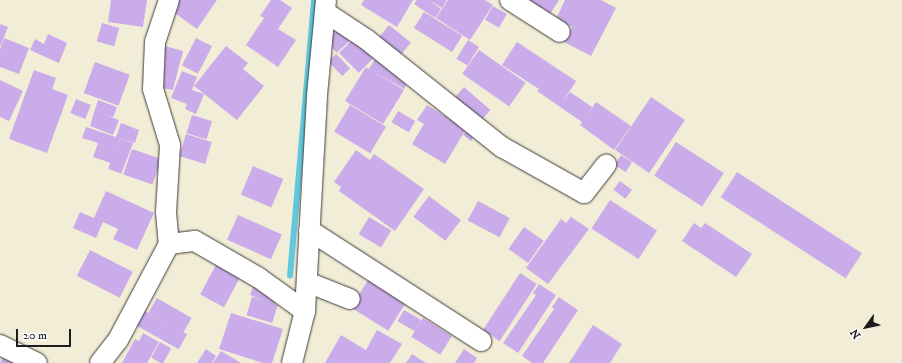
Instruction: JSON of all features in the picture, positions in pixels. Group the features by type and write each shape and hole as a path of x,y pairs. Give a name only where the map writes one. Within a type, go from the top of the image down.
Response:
{"street":[{"path":"100,363 118,340 169,244 166,212 170,145 153,89 155,42 168,0"},
{"path":"510,0 560,32"},
{"path":"326,6 502,147 584,194 606,165"},
{"path":"292,363 305,311 317,95 326,6"},
{"path":"310,230 481,341"},
{"path":"169,244 196,241 259,278 305,311"},
{"path":"307,282 350,298"},
{"path":"0,345 37,363"}],"building":[{"path":"111,0 147,0 143,27 108,22"},
{"path":"179,0 217,0 197,29 172,11"},
{"path":"271,0 280,0 292,8 278,29 296,40 278,67 246,45 264,18 260,16"},
{"path":"364,0 413,0 397,27 361,5"},
{"path":"417,0 429,0 441,9 435,18 414,4"},
{"path":"429,0 447,0 442,8"},
{"path":"448,0 485,0 493,5 470,40 436,18"},
{"path":"528,0 559,0 550,14"},
{"path":"565,0 601,0 616,8 591,56 564,42 572,27 556,19"},
{"path":"493,6 507,14 499,28 485,20"},
{"path":"424,12 462,36 452,52 414,28"},
{"path":"102,23 119,28 114,46 97,41"},
{"path":"0,24 8,27 0,47"},
{"path":"389,25 411,43 396,61 374,44"},
{"path":"342,26 353,38 337,53 326,41"},
{"path":"48,34 67,43 59,63 30,50 35,39 44,44"},
{"path":"356,36 376,56 359,73 339,53"},
{"path":"4,38 29,48 19,74 0,67 0,50"},
{"path":"196,38 212,46 198,74 182,66"},
{"path":"468,40 479,47 467,66 456,59"},
{"path":"517,42 576,81 562,103 570,92 592,107 584,119 596,102 631,126 614,150 580,125 582,122 537,91 539,89 502,65"},
{"path":"165,46 183,51 179,67 161,61"},
{"path":"226,46 248,63 243,69 264,86 237,120 194,86"},
{"path":"479,50 526,83 509,106 462,74"},
{"path":"336,54 350,68 342,76 328,62"},
{"path":"376,57 411,77 404,89 371,70 404,90 383,124 345,101 366,67 369,69"},
{"path":"95,62 130,75 118,106 84,93"},
{"path":"162,62 179,66 173,90 162,88 164,79 158,77"},
{"path":"34,70 56,78 52,89 68,95 47,153 9,139"},
{"path":"182,71 197,77 192,90 204,94 196,114 185,109 187,104 171,98"},
{"path":"0,80 23,91 9,121 0,117"},
{"path":"464,87 490,110 480,122 454,99"},
{"path":"651,97 685,120 649,173 615,150"},
{"path":"76,99 91,105 85,119 70,113"},
{"path":"98,100 117,107 113,117 101,113 119,120 113,135 90,126"},
{"path":"350,105 386,127 370,153 334,132"},
{"path":"427,105 466,129 445,164 412,144 424,124 417,120"},
{"path":"398,111 415,121 409,132 392,122"},
{"path":"192,115 212,121 207,139 186,133"},
{"path":"121,123 139,130 135,143 120,138 111,163 93,157 98,143 82,138 86,127 116,137"},
{"path":"470,126 477,131 471,141 463,135"},
{"path":"186,134 212,142 205,164 179,156"},
{"path":"120,138 133,143 121,174 108,169"},
{"path":"676,142 724,173 702,207 654,176"},
{"path":"132,149 161,159 153,185 123,175"},
{"path":"356,150 370,160 374,154 424,189 395,231 339,191 341,187 334,182"},
{"path":"621,155 632,162 626,172 615,165"},
{"path":"253,166 283,179 271,207 241,195"},
{"path":"737,172 862,253 846,278 721,197"},
{"path":"620,181 632,190 625,199 613,190"},
{"path":"106,191 154,213 137,250 113,239 118,229 103,222 96,238 73,228 80,212 94,218"},
{"path":"429,196 461,220 445,241 413,217"},
{"path":"610,200 657,230 638,259 591,229"},
{"path":"478,201 510,218 499,237 468,220"},
{"path":"238,215 282,235 271,259 227,240"},
{"path":"369,217 391,230 381,248 359,234"},
{"path":"571,217 589,229 548,284 526,268 561,219 566,223"},
{"path":"694,223 701,228 705,223 752,254 736,277 682,241"},
{"path":"524,227 544,241 528,263 509,249"},
{"path":"90,250 133,272 120,298 77,276"},
{"path":"218,261 242,274 224,307 200,295"},
{"path":"520,273 537,284 500,341 483,330"},
{"path":"370,277 407,300 388,331 351,308"},
{"path":"255,283 279,293 274,305 250,295"},
{"path":"539,284 556,295 518,353 503,343 536,295 533,293"},
{"path":"252,297 278,305 272,323 246,315"},
{"path":"559,297 578,310 543,363 532,363 522,356 554,309 552,307"},
{"path":"157,298 192,318 183,333 148,313"},
{"path":"404,310 421,320 415,331 398,321"},
{"path":"145,311 187,334 179,349 137,326"},
{"path":"231,313 283,329 272,363 263,363 219,349"},
{"path":"423,318 452,336 440,355 411,337"},
{"path":"593,325 622,344 610,363 569,363"},
{"path":"377,330 402,344 390,363 325,363 341,335 366,350"},
{"path":"143,333 159,342 147,363 122,363 135,339 139,341"},
{"path":"160,342 171,348 163,363 151,358"},
{"path":"206,349 216,356 212,363 197,363"},
{"path":"464,349 477,358 474,363 455,363"},
{"path":"221,351 241,363 213,363"},
{"path":"412,354 426,363 406,363"},
{"path":"4,355 20,363 0,363"}],"waterway":[{"path":"290,276 314,0"}]}
